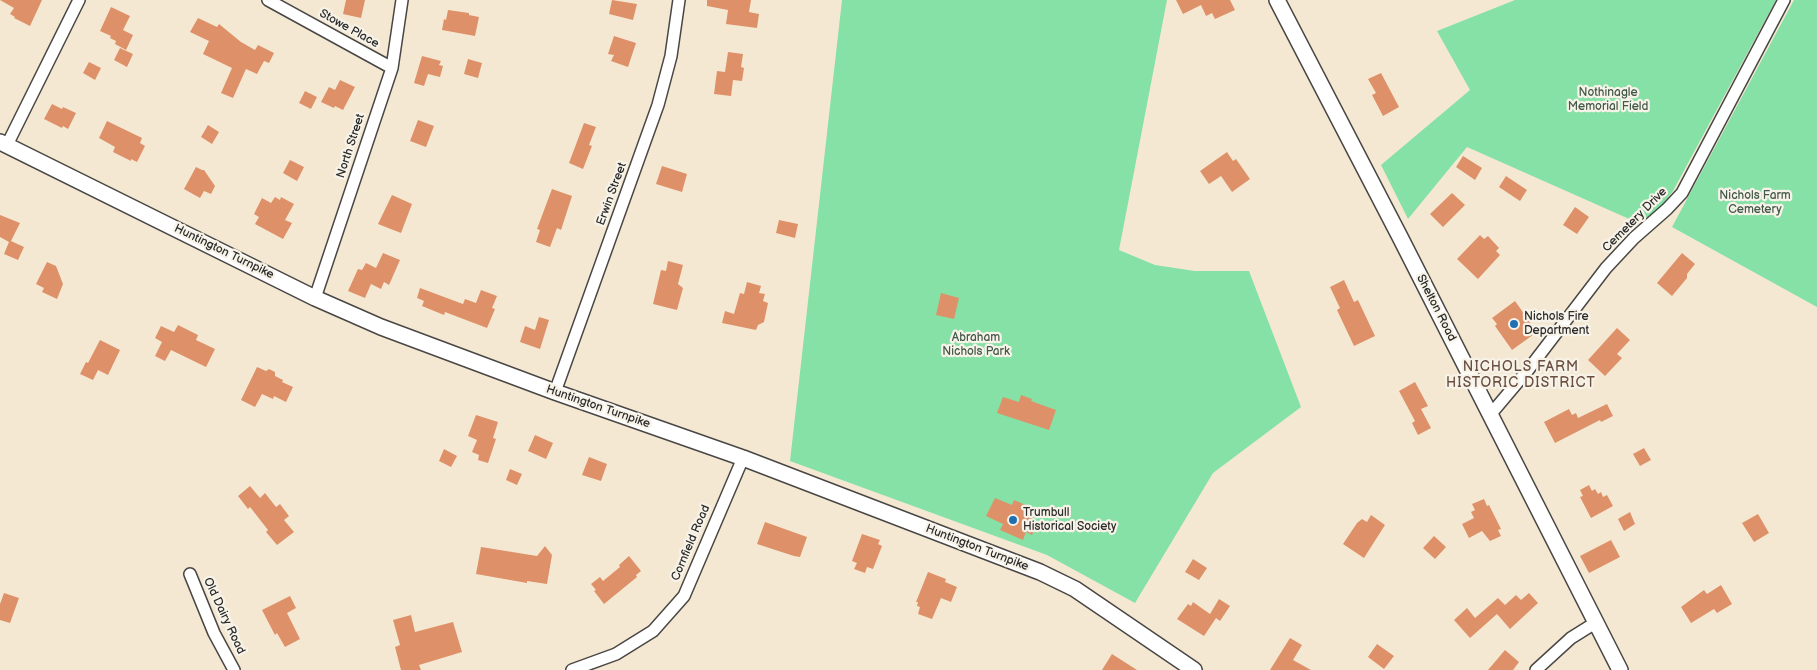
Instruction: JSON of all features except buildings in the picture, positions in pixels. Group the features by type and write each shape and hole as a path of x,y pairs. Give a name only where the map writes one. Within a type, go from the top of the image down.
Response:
{"main road":[{"name":"Shelton Road","path":"1276,0 1620,670"},
{"name":"Huntington Turnpike","path":"4,144 315,298 380,327 555,392 743,458 1040,572 1075,589 1194,670"}],"street":[{"path":"4,144 79,0"},
{"name":"Stowe Place","path":"268,0 392,68"},
{"name":"North Street","path":"315,298 392,68 402,0"},
{"name":"Erwin Street","path":"555,392 658,105 671,56 679,0"},
{"name":"Cemetery Drive","path":"1490,415 1528,370 1606,268 1634,238 1682,193 1784,0"},
{"name":"Cornfield Road","path":"572,670 616,654 653,631 684,596 743,458"},
{"name":"Old Dairy Road","path":"190,574 214,633 234,670"},
{"path":"1536,670 1571,638 1595,623"}],"green space":[{"name":"Abraham Nichols Park","path":"842,0 1167,0 1119,250 1155,265 1195,271 1249,271 1301,407 1213,473 1135,603 1047,555 790,461"},
{"name":"Nothinagle Memorial Field","path":"1515,0 1776,0 1673,191 1655,214 1636,222 1467,147 1408,219 1381,165 1470,90 1437,31"},
{"name":"Nichols Farm Cemetery","path":"1794,0 1817,0 1817,307 1672,227"}],"place":[{"name":"Nichols Fire Department","path":"1514,324"},
{"name":"Trumbull Historical Society","path":"1013,520"}],"district":[{"name":"NICHOLS FARM HISTORIC DISTRICT","path":"1521,376"}]}
